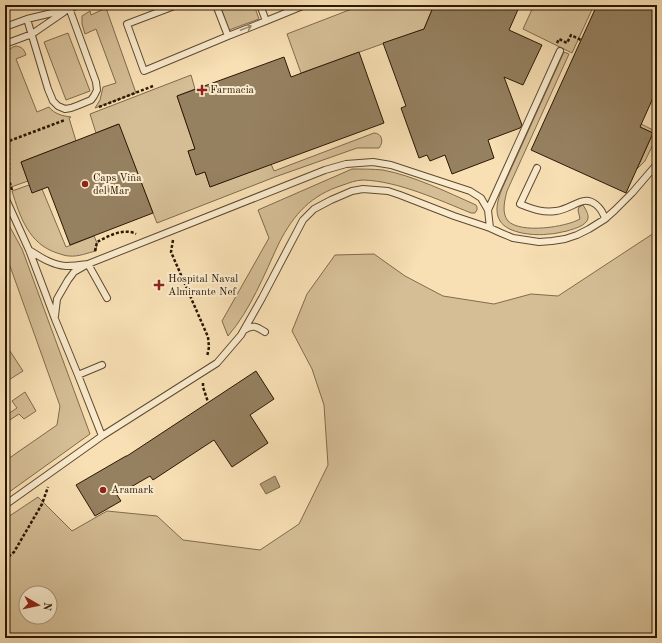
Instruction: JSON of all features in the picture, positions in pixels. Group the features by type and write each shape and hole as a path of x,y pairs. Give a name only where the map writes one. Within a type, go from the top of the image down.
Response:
{"lane":[{"path":"5,27 27,19 78,5"},
{"path":"177,5 127,24 144,71 305,5"},
{"path":"216,5 228,36"},
{"path":"260,5 266,20"},
{"path":"27,19 53,101 58,106 65,109 71,108 90,100 97,90 96,82 68,7"},
{"path":"5,44 32,34 68,7"},
{"path":"488,210 560,51"},
{"path":"55,319 57,299 68,280 74,272 88,264 318,173 346,164 373,162 391,165 470,192 481,198 488,210 490,228"},
{"path":"5,505 102,436 217,363 243,331 303,220 314,208 352,191 363,189 388,191 490,228 513,238 539,242 552,241 577,235 605,219 632,193 657,164"},
{"path":"537,168 520,204 535,210 546,212 558,211 580,201 591,202 600,208 605,219"},
{"path":"5,197 29,250 102,436"},
{"path":"29,250 55,264 65,266 88,264"},
{"path":"88,264 107,298"},
{"path":"243,331 249,326 256,327 265,332"},
{"path":"78,375 102,365"}],"path":[{"path":"556,45 559,39 567,43 571,35 581,40"},
{"path":"95,108 153,86"},
{"path":"14,196 10,180 10,141 68,118"},
{"path":"91,252 96,251 97,242 109,236 120,232 135,234 143,232"},
{"path":"173,239 171,252 208,337 209,347 203,387 208,402"},
{"path":"5,560 14,552 42,504 53,471"}],"shaded area":[{"path":"220,5 254,5 259,19 229,30"},
{"path":"362,5 434,5 424,29 301,73 287,34"},
{"path":"534,5 594,5 572,53 523,29"},
{"path":"106,8 136,93 95,108 100,100 103,87 116,83 96,29 85,34 82,24 82,16 90,11 91,15"},
{"path":"68,33 90,91 66,100 44,42"},
{"path":"16,46 20,47 26,55 16,59 37,112 49,107 56,113 71,117 69,118 76,141 21,162 28,181 11,187 9,180 9,141 5,57 10,49"},
{"path":"564,52 569,54 507,191 504,206 505,214 508,221 514,225 533,228 554,227 565,225 580,219 578,210 579,207 583,205 588,214 588,218 586,222 577,228 554,234 543,235 523,233 509,229 500,221 497,213 498,201 502,189"},
{"path":"191,75 195,89 177,96 195,149 188,151 196,175 205,172 210,187 271,164 274,171 374,133 379,134 382,141 381,146 379,148 357,148 275,177 157,223 118,124 96,133 90,114"},
{"path":"641,124 655,131 657,128 657,136 645,161 637,169 653,133 640,127"},
{"path":"352,169 383,170 407,176 476,205 477,210 475,213 471,213 404,187 376,181 355,181 322,194 305,207 291,223 279,243 244,315 228,336 222,321 269,238 258,210"},
{"path":"29,185 42,189 66,247 94,236 97,243 96,251 68,256 47,249 39,243 22,220 12,191"},
{"path":"5,218 22,249 90,434 5,495 5,461 57,425 60,406 5,252"},
{"path":"657,231 657,638 5,638 5,519 38,497 72,531 107,511 157,516 183,540 260,550 299,524 328,465 324,405 312,369 292,331 307,294 335,255 374,254 405,276 443,296 494,304 531,294 558,296"},
{"path":"8,348 23,371 7,381 5,378 5,350"},
{"path":"25,392 36,411 24,419 19,414 5,423 5,416 17,408 12,401"},
{"path":"275,476 280,487 266,494 260,484"}],"building":[{"path":"434,5 520,5 509,30 542,45 523,85 504,77 522,125 520,128 488,140 494,158 452,174 445,155 430,161 427,155 419,158 401,108 406,106 383,43 424,29"},
{"path":"597,5 657,5 657,89 640,127 653,133 626,193 531,150"},
{"path":"359,52 384,123 210,187 205,172 196,175 188,151 195,149 177,96 284,57 291,77"},
{"name":"Caps Viña del Mar","path":"119,124 153,213 70,245 48,187 32,193 21,162"},
{"path":"256,371 274,399 250,415 268,443 232,467 214,440 153,480 150,476 117,495 121,501 95,516 76,485 127,456"}],"place":[{"name":"Farmacia","path":"202,90"},
{"name":"Caps Viña del Mar","path":"85,184"},
{"name":"Hospital Naval Almirante Nef","path":"159,285"},
{"name":"Aramark","path":"103,490"}]}
